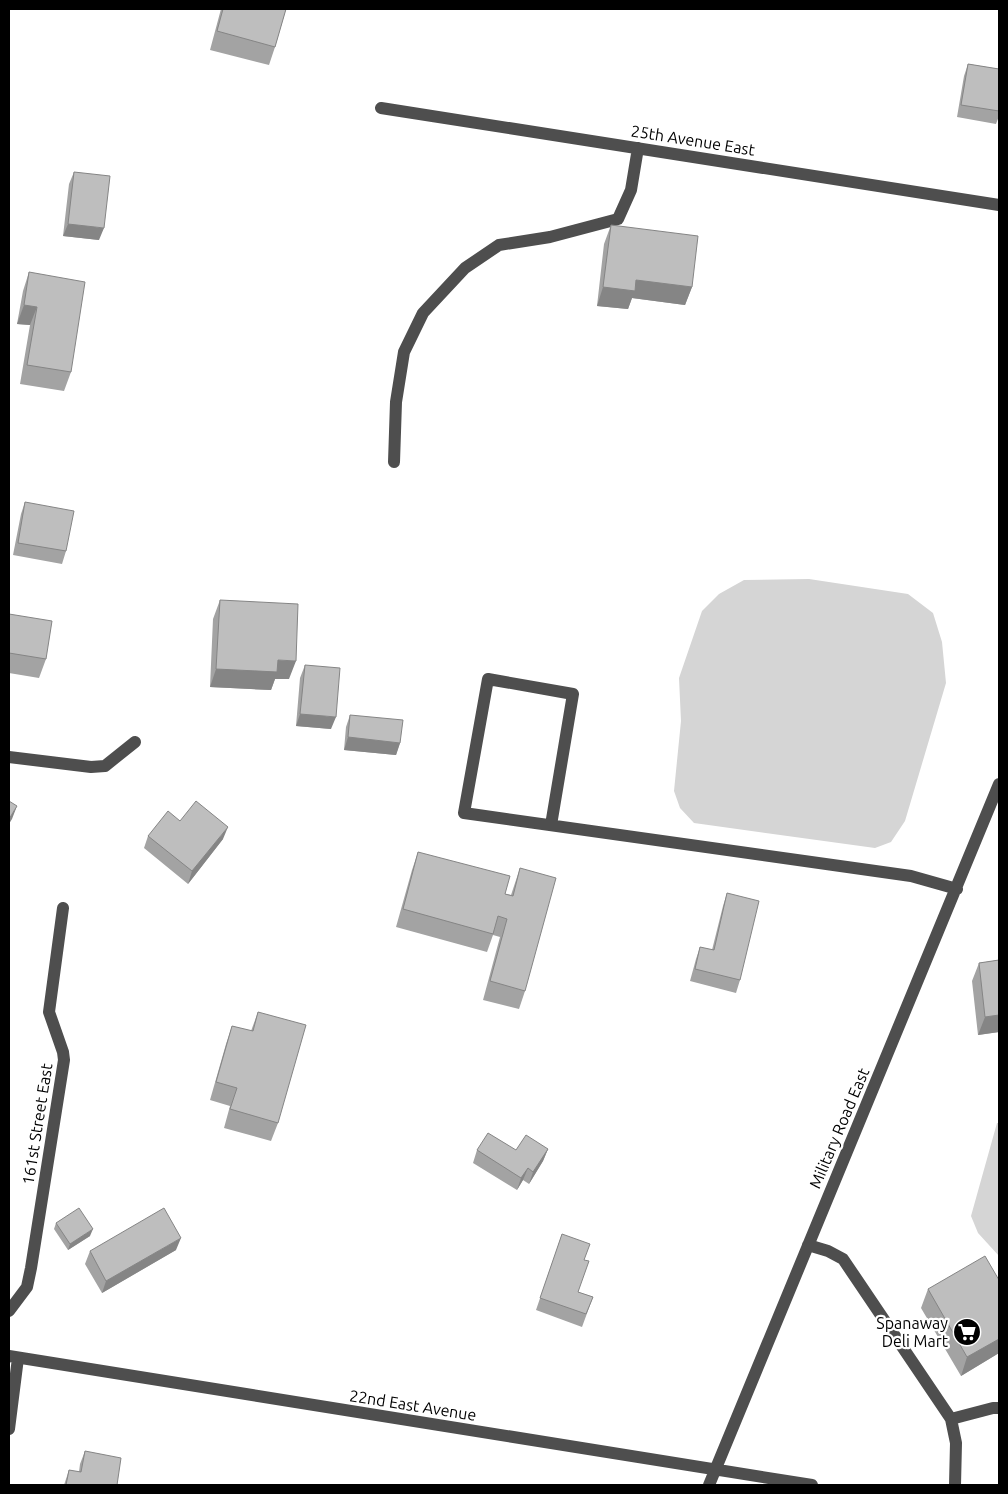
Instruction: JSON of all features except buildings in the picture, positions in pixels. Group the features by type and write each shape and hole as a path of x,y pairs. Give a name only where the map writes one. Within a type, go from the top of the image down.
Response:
{"street":[{"name":"25th Avenue East","path":"381,108 999,205"},
{"path":"394,462 396,402 404,352 423,313 465,268 499,245 550,237 618,220 632,190 638,148"},
{"path":"551,825 573,694 488,679 464,814 911,876 957,889"},
{"path":"9,757 91,767 105,766 135,742"},
{"name":"Military Road East","path":"709,1485 999,784"},
{"name":"161st Street East","path":"9,1311 27,1287 64,1060 49,1012 63,908"},
{"path":"808,1245 828,1250 843,1259 951,1419 956,1443 955,1485"},
{"path":"9,1429 14,1357"},
{"name":"22nd East Avenue","path":"14,1357 812,1485"},
{"path":"951,1419 999,1408"}],"shaded area":[{"path":"809,579 908,594 933,613 942,642 946,683 905,821 891,842 875,848 694,823 680,808 674,791 681,721 679,678 702,611 719,594 744,580"},
{"path":"997,1123 999,1123 999,1256 978,1233 971,1216"}],"place":[{"name":"Spanaway Deli Mart","path":"967,1332"}]}
